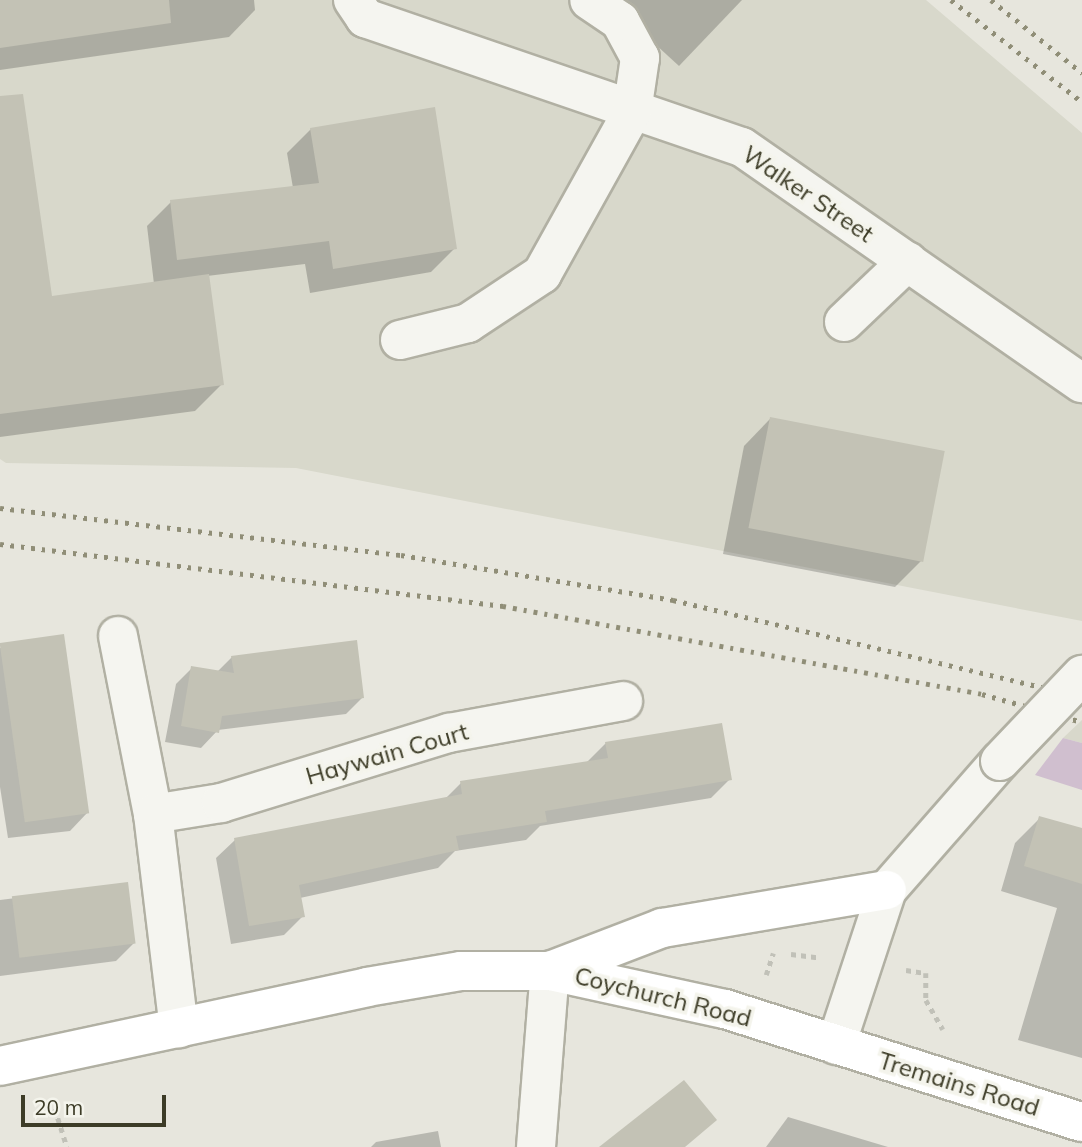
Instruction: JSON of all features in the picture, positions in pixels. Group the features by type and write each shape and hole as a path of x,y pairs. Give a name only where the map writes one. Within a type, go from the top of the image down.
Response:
{"main road":[{"path":"550,971 662,928 887,890"},
{"name":"Coychurch Road","path":"0,1066 461,971 550,971 649,989 836,1045"},
{"name":"Tremains Road","path":"836,1045 1082,1122"}],"street":[{"name":"Walker Street","path":"353,0 365,18 632,112 742,147 1082,383"},
{"path":"400,340 468,323 542,274 632,112 640,58 620,21 589,0"},
{"path":"844,323 908,261"},
{"path":"118,636 153,814 179,1028"},
{"path":"836,1045 887,890 1000,761 1082,675"},
{"name":"Haywain Court","path":"153,814 221,803 449,733 623,701"},
{"path":"536,1147 550,971"}],"path":[{"path":"51,1095 66,1147"}],"shaded area":[{"path":"0,0 926,0 1082,133 1082,621 296,468 6,463 0,459"},
{"path":"1082,720 1082,743 1063,738"},
{"path":"1063,738 1082,743 1082,790 1035,775"}],"building":[{"path":"0,0 169,0 171,23 0,48"},
{"path":"23,94 52,296 209,274 224,385 0,414 0,96"},
{"path":"435,107 457,249 333,269 329,241 177,260 170,200 319,183 310,128"},
{"path":"770,417 945,451 923,562 748,528"},
{"path":"64,634 89,813 25,822 0,643"},
{"path":"357,640 364,698 222,716 219,733 181,726 191,666 234,673 231,656"},
{"path":"722,723 732,780 545,811 547,822 456,836 459,850 299,885 305,917 249,926 234,838 462,794 460,781 608,758 605,742"},
{"path":"1039,816 1082,828 1082,884 1024,866"},
{"path":"128,882 136,944 19,958 12,896"},
{"path":"684,1080 717,1120 685,1147 599,1147"}],"railway":[{"path":"951,0 1082,102"},
{"path":"991,0 1082,73"},
{"path":"0,508 401,555 673,600 1082,697"},
{"path":"0,544 503,606 982,694 1082,722"}]}
